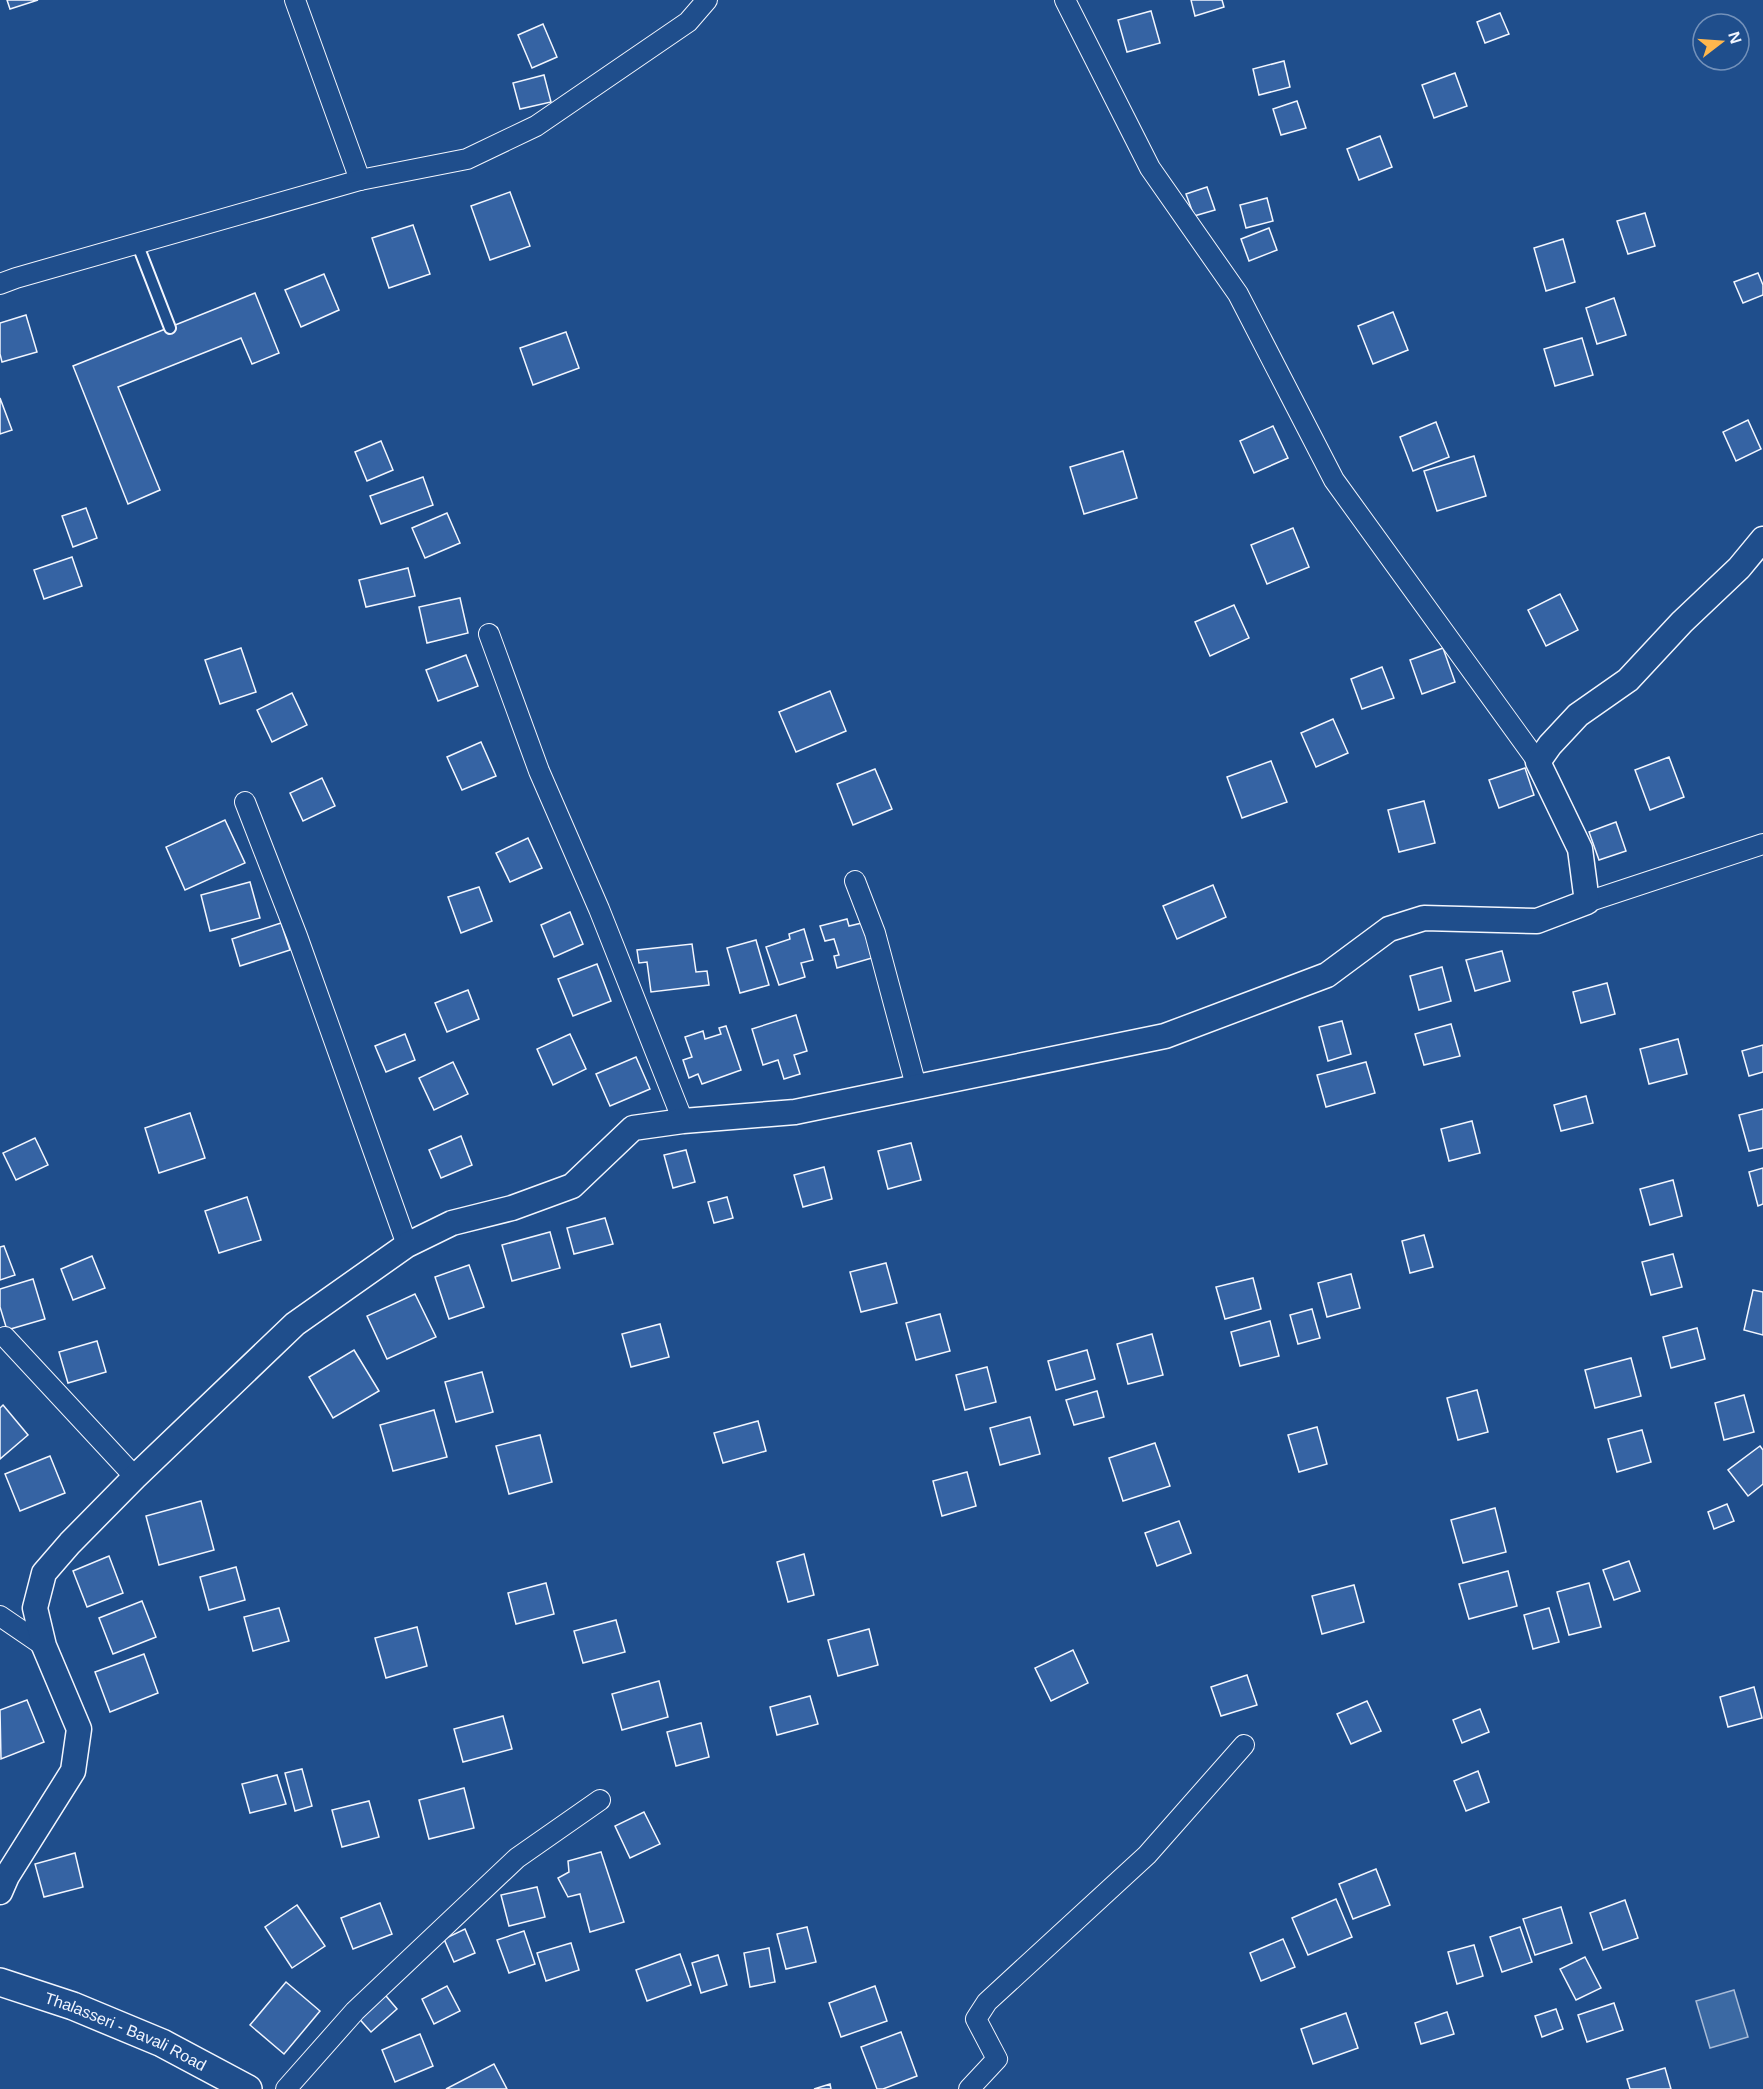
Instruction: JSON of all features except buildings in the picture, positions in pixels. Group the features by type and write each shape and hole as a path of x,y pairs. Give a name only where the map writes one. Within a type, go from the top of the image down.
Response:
{"main road":[{"name":"Thalasseri - Bavali Road","path":"0,1982 74,2006 162,2043 248,2089"}],"street":[{"path":"295,0 360,180"},
{"path":"0,284 360,180 467,159 536,126 688,22 707,0"},
{"path":"1065,0 1150,168 1238,294 1334,480 1538,762 1580,849 1587,902"},
{"path":"1538,762 1578,715 1628,680 1682,622 1739,568 1763,539"},
{"path":"489,634 539,771 599,909 684,1121"},
{"path":"246,802 297,936 407,1245"},
{"path":"0,1892 7,1876 73,1771 79,1729 44,1646 35,1608 44,1573 135,1477 295,1324 407,1245 452,1223 512,1209 572,1186 633,1128 684,1121 795,1112 1165,1036 1327,975 1389,929 1424,918 1537,921 1587,902 1763,844"},
{"path":"855,881 875,933 916,1086"},
{"path":"5,1337 135,1477"},
{"path":"0,1616 44,1646"},
{"path":"969,2089 997,2059 976,2019 987,2002 1147,1855 1244,1744"},
{"path":"286,2089 355,2011 517,1858 600,1800"}],"lane":[{"path":"137,243 170,328"}],"water":[{"path":"1734,1990 1748,2037 1710,2048 1696,2001"}]}
